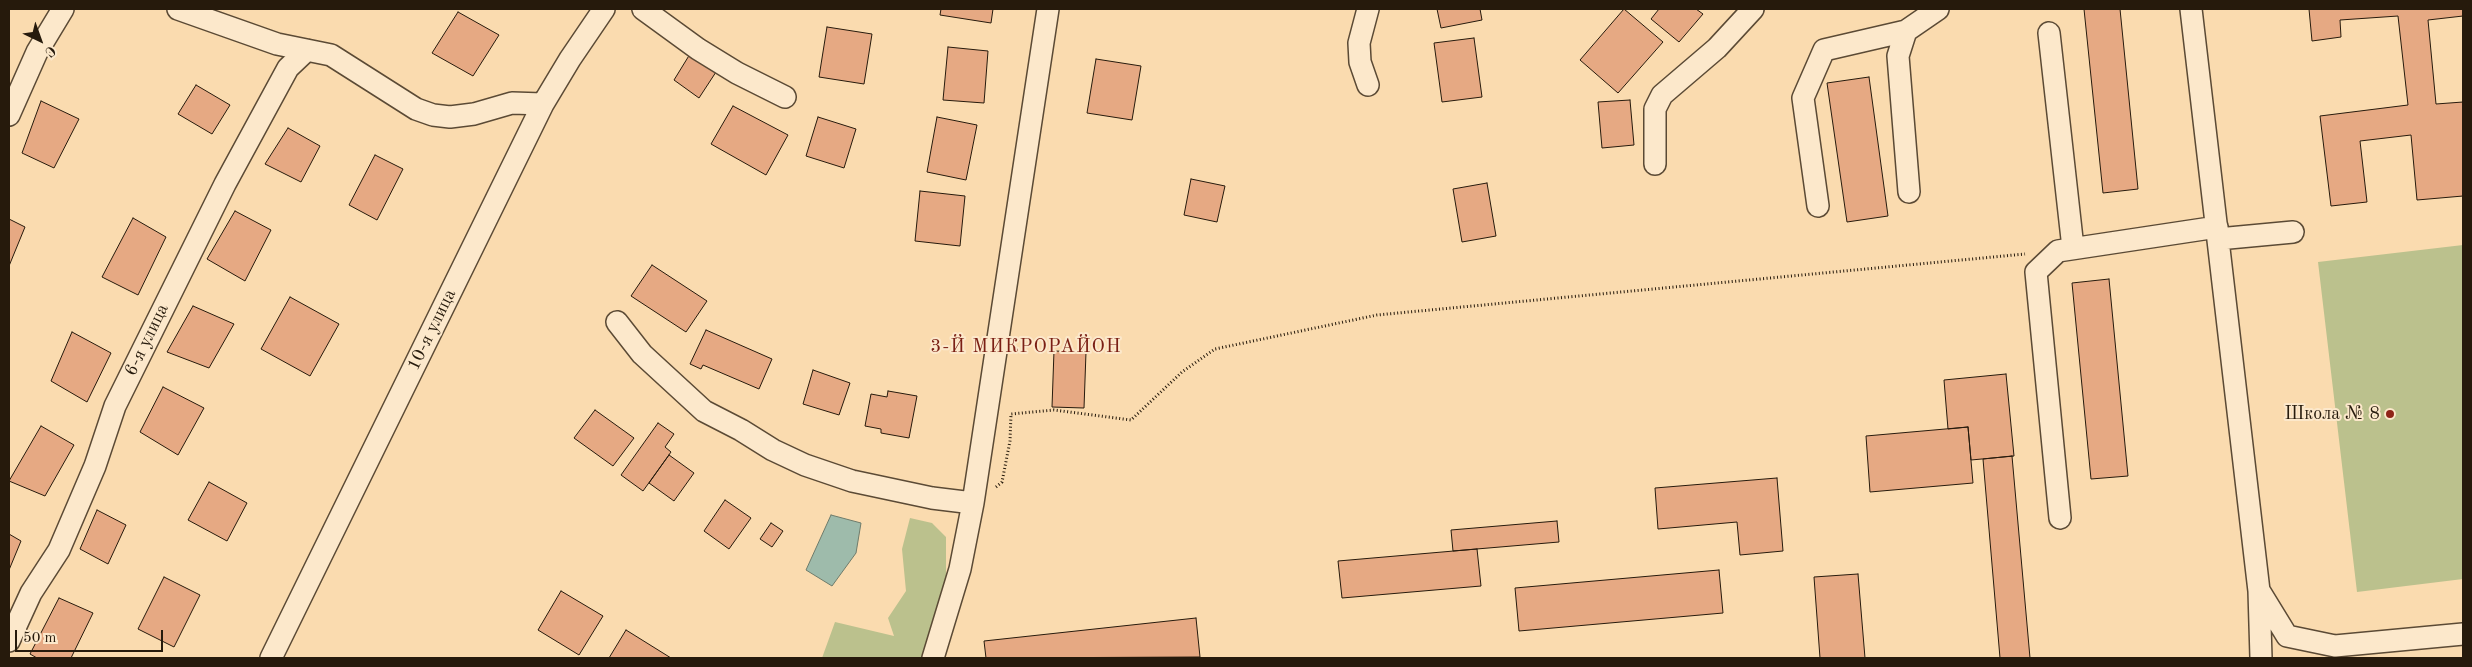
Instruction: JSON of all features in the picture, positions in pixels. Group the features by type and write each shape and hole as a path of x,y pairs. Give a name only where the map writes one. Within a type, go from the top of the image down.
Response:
{"street":[{"path":"9,115 37,52 63,9"},
{"path":"178,9 277,44 330,56 344,62 416,109 433,115 450,117 474,114 512,102 543,104"},
{"name":"10-я улица","path":"271,658 543,104 570,59 604,9"},
{"path":"643,9 698,49 737,73 784,97"},
{"path":"933,658 960,569 973,503 1048,9"},
{"path":"1368,9 1360,43 1360,62 1368,85"},
{"path":"1655,164 1656,109 1662,95 1717,48 1753,9"},
{"path":"1818,206 1803,98 1824,50 1906,30 1938,9"},
{"path":"2191,9 2259,591 2261,658"},
{"path":"1906,30 1898,56 1909,192"},
{"path":"2049,33 2066,249"},
{"name":"6-я улица","path":"9,641 31,593 59,550 95,466 114,406 220,193 288,68 307,50"},
{"path":"2060,518 2036,272 2066,249 2218,233 2293,232"},
{"path":"617,322 642,354 704,411 741,430 773,450 805,465 852,481 932,498 973,503"},
{"path":"2259,591 2286,636 2335,646 2463,634"}],"path":[{"path":"973,503 1002,482 1010,441 1011,414 1054,410 1131,420 1182,372 1214,349 1377,315 2066,249"}],"green space":[{"path":"2463,245 2463,579 2357,592 2318,262"},
{"path":"910,518 932,523 946,537 946,586 923,658 822,658 835,622 894,636 888,618 906,591 902,549"}],"shaded area":[{"path":"831,515 861,523 856,553 832,586 806,570"}],"building":[{"path":"941,9 993,9 991,23 940,15"},
{"path":"1437,9 1480,9 1482,20 1441,28"},
{"path":"1624,9 1663,42 1618,93 1580,60"},
{"path":"1659,9 1696,9 1703,14 1679,42 1651,19"},
{"path":"2084,9 2120,9 2138,189 2103,193"},
{"path":"2309,9 2463,9 2463,16 2428,20 2436,104 2463,102 2463,196 2417,200 2411,135 2360,141 2367,202 2331,206 2320,116 2408,105 2398,16 2340,20 2341,37 2312,41"},
{"path":"458,12 499,35 473,76 432,53"},
{"path":"827,27 872,34 864,84 819,77"},
{"path":"1474,38 1482,97 1442,102 1434,43"},
{"path":"948,47 988,51 984,103 943,100"},
{"path":"690,54 716,72 699,98 674,80"},
{"path":"1096,59 1141,66 1132,120 1087,113"},
{"path":"1869,77 1888,216 1847,222 1827,83"},
{"path":"196,85 230,105 212,134 178,114"},
{"path":"1630,100 1634,145 1602,148 1598,102"},
{"path":"41,101 79,119 54,168 22,153"},
{"path":"733,106 788,135 766,175 711,144"},
{"path":"818,117 856,129 844,168 806,156"},
{"path":"937,117 977,125 966,180 927,172"},
{"path":"288,128 320,146 301,182 265,164"},
{"path":"375,155 403,169 377,220 349,205"},
{"path":"1191,179 1225,186 1217,222 1184,215"},
{"path":"1487,183 1496,236 1462,242 1453,189"},
{"path":"920,191 965,196 960,246 915,241"},
{"path":"235,211 271,230 245,281 207,259"},
{"path":"133,218 166,237 138,295 102,277"},
{"path":"9,219 25,227 9,266"},
{"path":"652,265 707,301 686,332 631,296"},
{"path":"2109,279 2128,476 2091,479 2072,283"},
{"path":"290,297 339,324 310,376 261,349"},
{"path":"193,306 234,324 209,368 167,352"},
{"path":"706,330 772,359 759,389 703,365 701,369 690,364"},
{"path":"72,332 111,353 87,402 51,381"},
{"path":"1054,351 1086,352 1084,408 1052,407"},
{"path":"813,370 850,383 839,415 803,404"},
{"path":"2006,374 2014,456 1971,460 1968,427 1948,429 1944,380"},
{"path":"163,387 204,408 178,455 140,432"},
{"path":"888,391 917,396 909,438 881,433 881,429 865,426 871,394 887,397"},
{"path":"595,410 634,438 613,466 574,438"},
{"path":"658,423 674,434 665,447 671,452 643,491 621,475"},
{"path":"41,426 74,445 45,496 9,481"},
{"path":"1968,427 1973,483 1870,492 1866,436"},
{"path":"669,455 694,473 674,501 649,483"},
{"path":"2012,456 2030,658 2000,658 1983,459"},
{"path":"1777,478 1783,551 1740,555 1737,522 1658,529 1655,488"},
{"path":"209,482 247,503 227,541 188,520"},
{"path":"725,500 751,518 729,549 704,531"},
{"path":"97,510 126,525 108,564 80,549"},
{"path":"1557,521 1559,542 1453,551 1451,530"},
{"path":"771,523 783,531 772,547 760,539"},
{"path":"9,534 21,541 9,570"},
{"path":"1477,549 1481,586 1342,598 1338,561"},
{"path":"1719,570 1723,613 1519,631 1515,588"},
{"path":"1858,574 1865,658 1820,658 1814,577"},
{"path":"164,577 200,595 174,647 138,629"},
{"path":"561,591 603,616 579,655 538,630"},
{"path":"59,598 93,613 71,658 37,658 30,654"},
{"path":"1196,618 1200,657 986,658 984,641"},
{"path":"626,630 671,658 609,658"}],"place":[{"name":"Школа № 8","path":"2390,414"}],"district":[{"name":"3-Й МИКРОРАЙОН","path":"1026,347"}]}
